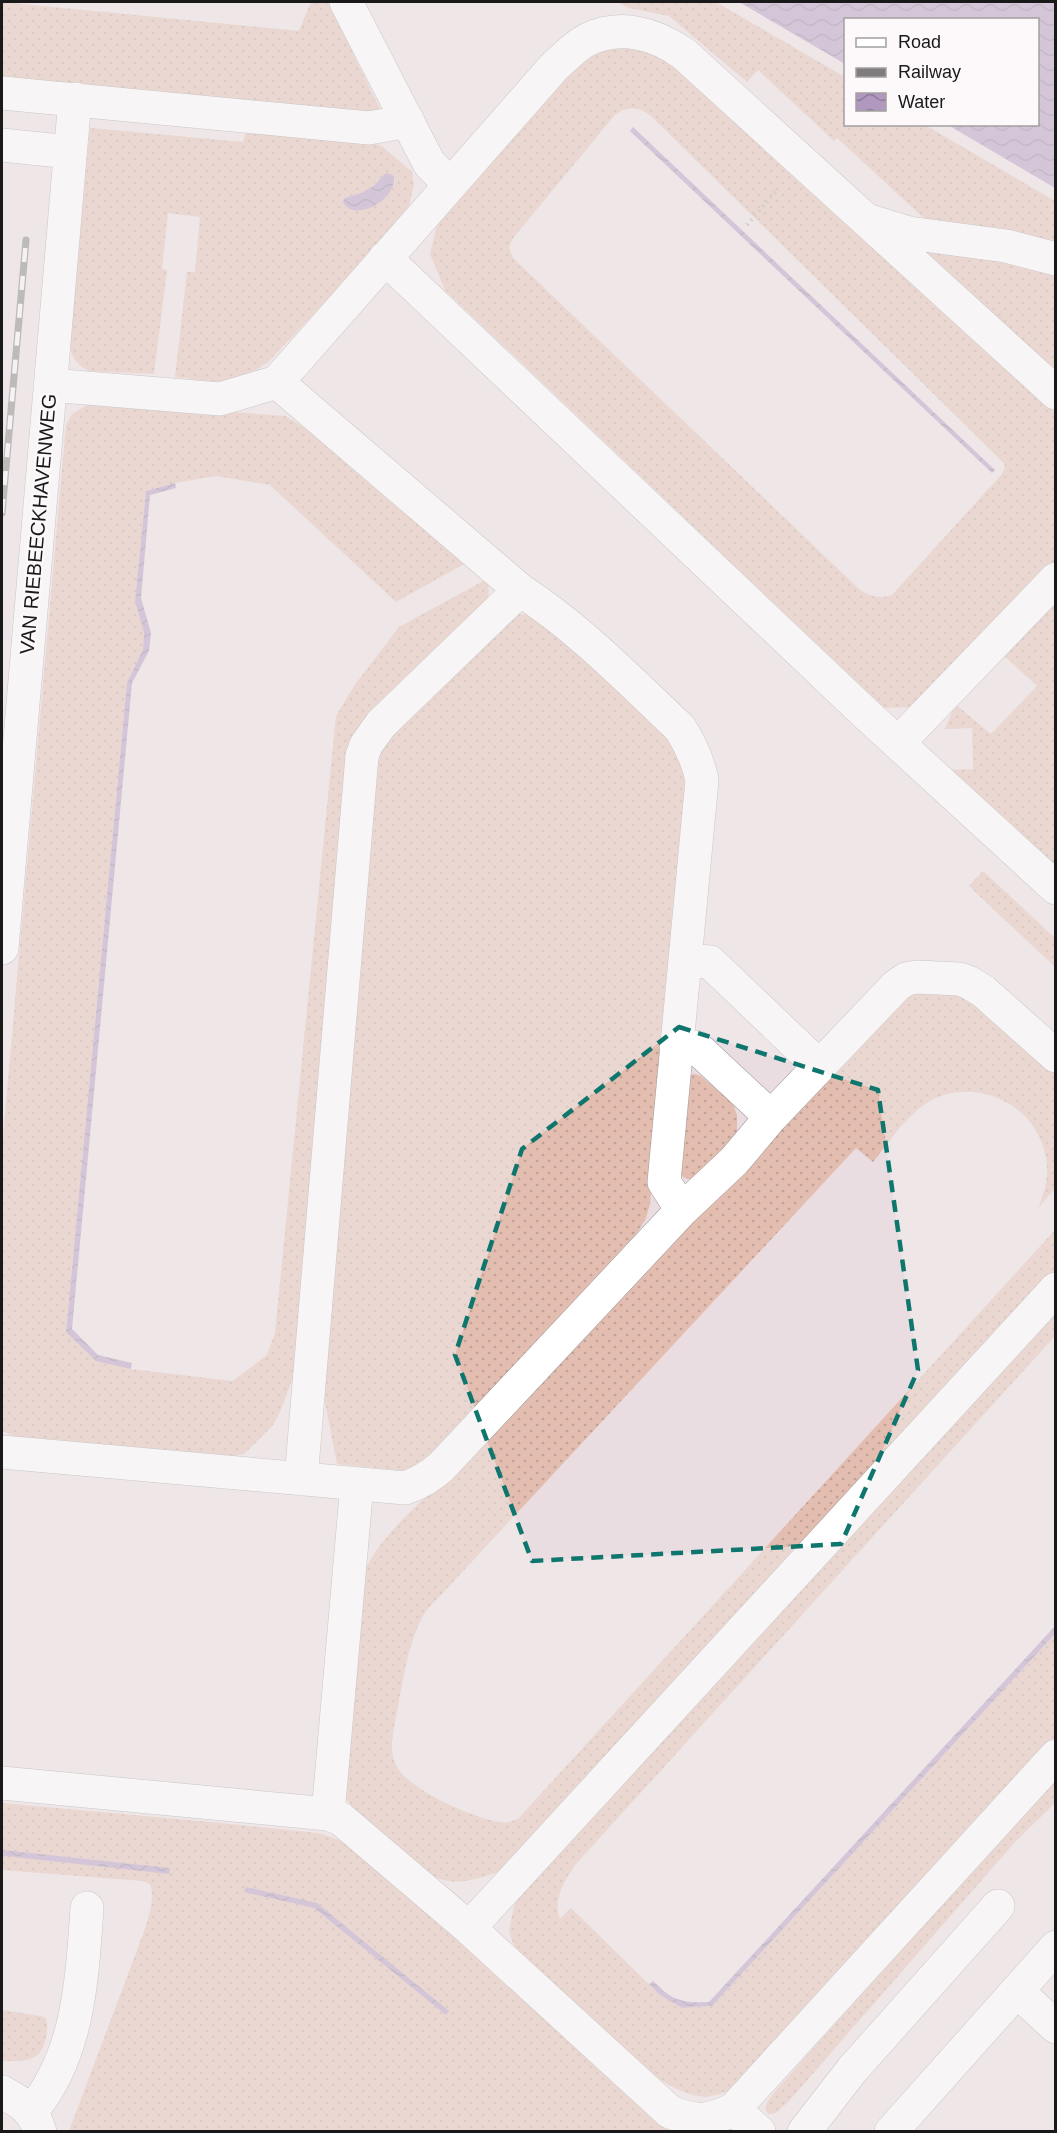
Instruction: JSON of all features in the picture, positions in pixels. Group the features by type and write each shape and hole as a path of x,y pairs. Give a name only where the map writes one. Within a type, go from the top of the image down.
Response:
{"lane":[{"path":"346,2 429,163 450,185"},
{"path":"50,385 220,399 277,382 554,67 586,40 611,33 636,32 653,36 684,54 1056,393"},
{"path":"2,93 369,128 408,121"},
{"name":"VAN RIEBEECKHAVENWEG","path":"2,948 75,99"},
{"path":"2,145 70,152"},
{"path":"869,221 909,232 1006,246 1056,259"},
{"path":"385,258 865,713 1056,888"},
{"path":"277,382 500,572 592,645 680,728 690,745 698,762 702,780 664,1182 682,1210"},
{"path":"301,1479 362,756 372,735 500,572"},
{"path":"899,742 1056,579"},
{"path":"685,960 710,962 819,1066"},
{"path":"2,1452 405,1488 417,1484 431,1476 682,1210 734,1161 819,1066 896,986 906,979 917,977 959,979 968,982 983,991 1056,1056"},
{"path":"676,1047 696,1047 771,1117"},
{"path":"469,1928 1056,1289"},
{"path":"328,1814 357,1484"},
{"path":"2,1783 328,1814 341,1818 469,1928 670,2112 686,2118 704,2120 734,2109 1056,1756"},
{"path":"804,2132 852,2070 998,1906"},
{"path":"36,2122 44,2097 70,2040 81,1986 87,1908"},
{"path":"891,2132 1056,1947"},
{"path":"1017,1991 1056,2027"},
{"path":"2,2092 23,2103 36,2122"},
{"path":"734,2109 759,2132"}],"path":[{"path":"747,225 769,199"}],"highlighted area":[{"path":"679,1027 878,1090 918,1370 841,1544 532,1561 455,1355 522,1149"}],"shaded area":[{"path":"2,2 808,2 844,24 844,126 1003,126 1055,159 1055,2131 2,2132"},
{"path":"2,2 299,31 311,2 328,2 381,111 357,114 2,78"},
{"path":"617,2 716,2 844,76 844,126 927,126 1055,201 1055,245 996,228 928,222 837,138 834,141 758,70 747,82 669,16 629,8"},
{"path":"659,47 1055,407 1055,565 919,707 884,708 445,290 430,254 439,218 562,77 589,54 609,48","holes":["632,108 642,110 651,116 1004,463 1002,474 892,595 875,596 859,589 513,258 509,248 513,238 614,116 622,110"]},
{"path":"90,128 243,142 247,129 370,141 383,147 412,172 414,184 409,206 374,251 269,361 245,376 224,381 175,377 187,272 195,272 200,217 168,213 162,269 167,270 154,374 88,371 77,362 70,349","holes":["383,175 395,179 394,186 363,210 351,210 345,198 366,190"]},
{"path":"923,245 1046,271 1055,275 1055,380 918,253"},
{"path":"91,403 285,416 316,437 462,559 464,564 396,602 270,485 216,476 146,491 135,601 144,633 143,649 127,683 66,1331 96,1360 131,1369 233,1381 267,1355 275,1333 336,716 354,686 399,627 487,579 489,592 486,607 365,732 297,1367 273,1425 244,1454 234,1456 14,1436 2,1431 2,1148 66,425 72,414"},
{"path":"1055,593 1055,874 947,770 973,769 972,728 945,729 955,704 991,734 1037,686 1000,652"},
{"path":"518,614 537,615 673,739 688,779 650,1204 646,1218 637,1233 425,1463 407,1471 337,1464 319,1371 373,750"},
{"path":"983,871 1055,938 1055,967 969,886"},
{"path":"916,991 962,992 1055,1068 1055,1189 1038,1208 1046,1183 1047,1168 1044,1148 1036,1131 1025,1116 1010,1105 976,1092 957,1092 938,1097 919,1108 902,1125 873,1162 856,1148 426,1611 409,1653 393,1733 392,1751 398,1769 406,1778 430,1795 460,1810 503,1823 518,1819 1055,1230 1055,1275 509,1869 461,1881 442,1880 433,1876 355,1810 343,1795 366,1568 383,1542 404,1518 449,1474 902,996"},
{"path":"690,1075 701,1076 733,1104 737,1115 737,1130 736,1136 692,1180 683,1177 679,1172"},
{"path":"1055,1303 1055,1336 576,1864 564,1883 558,1904 560,1919 571,1908 660,1995 682,2008 712,2006 1055,1634 1055,1737 737,2085 714,2096 698,2096 683,2092 638,2063 515,1949 509,1931 515,1902"},
{"path":"1055,1781 1055,1803 1015,1842 789,2101 776,2113 768,2114 766,2107 770,2097 1014,1823"},
{"path":"2,1803 317,1833 357,1848 670,2131 69,2131 145,1929 151,1906 150,1884 143,1881 2,1870"},
{"path":"2,2010 46,2018 47,2030 44,2045 36,2056 24,2060 2,2061"}],"water":[{"path":"739,2 1055,2 1055,188 950,126 1039,126 1039,18 844,18 844,63"},
{"path":"633,127 995,470 992,473 630,131"},
{"path":"387,173 394,176 393,185 383,200 374,206 365,210 356,210 349,208 343,202 345,198 373,186"},
{"path":"175,483 176,488 150,495 141,598 151,633 149,651 132,683 72,1329 98,1355 132,1363 131,1369 96,1361 66,1332 127,683 143,649 144,633 135,601 146,491"},
{"path":"1055,1626 1055,1634 712,2006 682,2008 660,1995 649,1984 653,1981 672,1997 684,2001 709,2002"},
{"path":"2,1850 170,1868 169,1874 5,1856 2,1858"},
{"path":"246,1887 317,1903 449,2011 446,2015 314,1908 244,1892"}],"railway":[{"path":"2,513 26,240"}]}
